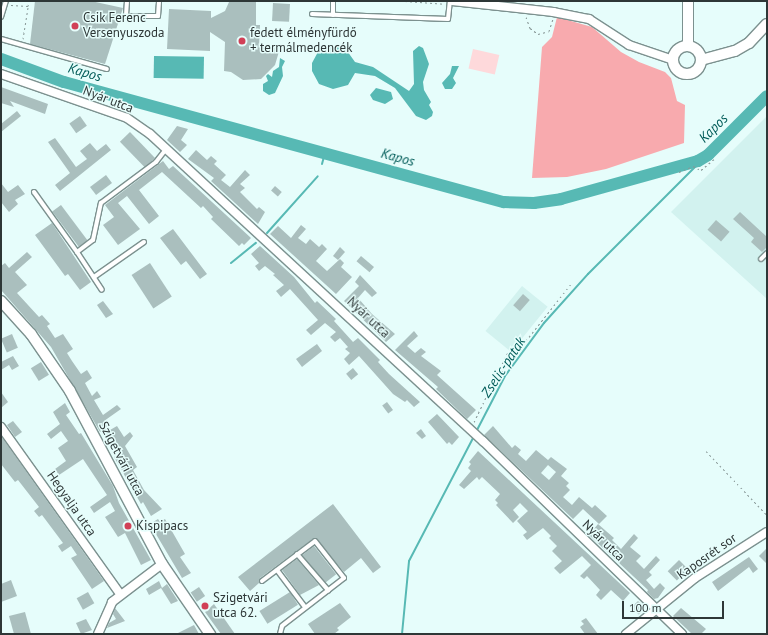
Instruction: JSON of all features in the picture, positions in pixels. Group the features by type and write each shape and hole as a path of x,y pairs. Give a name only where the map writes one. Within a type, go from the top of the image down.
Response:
{"street":[{"path":"688,1 691,45 703,57"},
{"path":"451,2 553,12 589,19 629,45 673,60 679,72 688,74 696,71 703,57"},
{"path":"703,57 735,52 749,43 767,24"},
{"path":"673,60 679,49 691,45"},
{"name":"Nyár utca","path":"1,74 127,118 166,149 472,431 682,634"},
{"name":"Szigetvári utca","path":"1,301 31,334 70,391 162,564 210,634"},
{"name":"Hegyalja utca","path":"1,427 121,595"},
{"name":"Kaposrét sor","path":"626,634 657,611 695,578 767,532"},
{"path":"98,634 106,610 121,595 162,564"}],"lane":[{"path":"127,1 126,16 158,16 159,1"},
{"path":"332,1 333,14"},
{"path":"312,14 448,19 451,2"},
{"path":"1,17 5,3"},
{"path":"1,39 107,69"},
{"path":"77,252 93,240 101,203 156,162 166,149"},
{"path":"34,192 102,290"},
{"path":"94,277 144,242"},
{"path":"761,259 767,253"},
{"path":"262,581 315,541 344,578 282,626 280,634"},
{"path":"297,554 328,590"},
{"path":"277,570 305,607"}],"path":[{"path":"22,45 29,1"},
{"path":"405,1 451,2"},
{"path":"5,3 28,6"},
{"path":"520,14 527,17 533,32 544,34 552,28 553,12"},
{"path":"691,45 703,57"},
{"path":"679,172 693,166 700,169 714,160"},
{"path":"498,376 572,284"},
{"path":"472,431 509,350"},
{"path":"706,451 767,515"}],"shaded area":[{"path":"557,17 592,27 621,52 639,62 665,72 671,78 677,101 685,105 684,143 606,169 567,177 532,178 542,47 552,37"},
{"path":"473,49 499,55 495,75 469,68"},
{"path":"767,116 767,299 671,212"},
{"path":"522,286 548,307 511,352 485,331"}],"water":[{"path":"332,45 345,48 355,62 373,67 409,91 414,84 413,51 419,46 423,48 429,64 423,82 424,90 431,102 429,105 433,112 432,116 426,120 416,116 395,88 375,76 355,73 348,85 333,89 319,84 312,71 312,63 319,50"},
{"path":"154,56 204,57 204,79 154,78"},
{"path":"280,58 285,61 282,67 283,76 275,93 269,95 263,91 263,84 268,81 266,76 268,74 272,77 273,71 279,67"},
{"path":"452,66 459,66 453,78 456,83 452,89 445,89 442,83 450,74"},
{"path":"376,88 391,92 393,99 385,104 373,100 370,95"}],"building":[{"name":"Csik Ferenc Versenyuszoda","path":"35,1 91,1 123,8 105,64 30,44"},
{"name":"fedett élményfürdő + termálmedencék","path":"229,2 256,2 256,25 260,25 259,47 280,48 275,65 261,79 243,80 231,72 224,71 225,42 210,32 210,51 167,49 169,9 211,11 211,18 225,11"},
{"path":"273,3 290,4 289,22 272,21"},
{"path":"1,87 48,104 45,114 10,101 14,107 1,103"},
{"path":"17,111 21,116 1,132 1,124"},
{"path":"80,116 87,126 76,133 69,123"},
{"path":"177,126 188,129 181,140 187,145 180,152 167,140"},
{"path":"130,132 155,158 145,168 120,142"},
{"path":"55,138 76,167 87,159 80,151 90,143 97,151 106,144 111,150 60,191 55,185 70,173 48,142"},
{"path":"196,150 207,160 211,156 217,161 214,164 226,175 221,180 230,187 245,170 250,175 240,184 245,188 240,192 257,209 259,207 265,212 258,224 211,181 214,178 188,159"},
{"path":"163,161 169,169 173,166 251,238 244,245 242,243 239,246 211,219 213,217 203,206 201,208 162,172 139,190 159,216 149,224 127,196 118,203 140,229 118,245 103,225 114,217 105,205"},
{"path":"106,175 112,183 96,195 90,187"},
{"path":"1,183 8,192 18,185 25,194 15,200 18,204 9,212 1,202"},
{"path":"275,186 282,192 278,196 271,191"},
{"path":"61,205 87,240 79,247 52,212"},
{"path":"740,212 767,237 767,247 762,252 751,242 754,238 733,219"},
{"path":"716,220 730,232 721,242 707,230"},
{"path":"52,223 91,282 80,290 68,274 65,276 35,235"},
{"path":"301,225 306,229 298,238 306,244 310,239 319,247 322,244 327,249 316,261 327,271 340,259 344,263 341,267 352,277 336,294 270,234 278,226 291,238"},
{"path":"173,229 207,274 200,279 186,261 181,265 160,238"},
{"path":"260,246 294,277 315,303 317,301 336,319 334,321 353,342 358,338 380,360 378,362 389,374 420,402 414,407 407,400 405,402 393,394 359,356 349,365 344,359 350,353 345,349 348,347 340,338 335,342 330,337 336,332 325,323 311,335 306,330 318,320 290,289 281,297 276,291 284,285 273,275 275,274 265,266 259,271 255,266 259,263 251,254"},
{"path":"340,247 345,252 338,260 333,256"},
{"path":"27,252 32,257 15,272 27,285 17,293 39,317 42,315 50,324 47,326 55,338 63,334 73,349 67,353 72,361 81,374 87,370 92,378 85,383 92,396 97,391 101,397 94,400 103,415 117,405 121,409 104,421 110,430 117,426 124,437 130,432 133,436 125,446 137,467 133,470 144,490 162,509 151,516 143,502 141,504 114,457 119,454 103,430 100,432 51,347 1,290 1,266 5,263 9,268"},
{"path":"361,256 374,267 370,272 357,261"},
{"path":"150,263 172,297 153,309 132,275"},
{"path":"360,275 377,293 372,297 365,290 358,298 372,314 395,334 386,342 344,301 359,286 355,282"},
{"path":"523,294 530,300 520,311 513,305"},
{"path":"103,301 113,314 106,318 97,305"},
{"path":"414,331 418,336 407,346 415,353 421,348 426,352 421,356 441,371 437,375 476,410 467,419 436,389 438,387 395,350"},
{"path":"12,334 18,348 7,352 1,339"},
{"path":"317,344 322,351 302,367 296,359"},
{"path":"13,356 19,366 12,370 9,365 1,370 1,362"},
{"path":"41,362 49,375 39,381 31,368"},
{"path":"353,368 358,374 351,380 346,374"},
{"path":"1,392 8,402 1,408"},
{"path":"387,402 393,410 388,414 382,406"},
{"path":"65,403 70,412 66,415 79,434 81,433 113,486 119,503 151,560 141,565 125,533 118,537 105,517 115,511 110,502 94,513 90,507 107,495 83,459 59,475 55,469 66,461 58,448 68,441 61,431 51,439 47,434 60,424 53,412"},
{"path":"437,414 459,437 452,445 449,442 447,444 428,422"},
{"path":"13,421 22,432 15,437 7,425"},
{"path":"493,426 512,448 515,445 521,450 518,454 526,461 536,450 548,460 551,457 567,469 561,476 569,483 566,486 570,490 563,497 572,505 579,497 592,508 595,505 607,516 599,524 583,509 573,519 484,435","holes":["548,465 556,472 549,480 541,473"]},
{"path":"421,429 426,436 422,439 416,433"},
{"path":"1,436 104,581 92,589 71,558 77,555 71,546 62,552 58,546 63,543 42,515 39,517 34,511 39,507 18,480 15,482 1,464"},
{"path":"478,451 630,593 623,601 611,590 601,600 596,595 600,590 587,576 584,579 580,576 591,565 582,556 560,574 554,568 562,561 552,551 557,546 549,538 551,536 543,528 527,540 523,535 527,532 517,521 528,511 520,503 513,510 519,517 513,523 496,505 498,503 495,500 500,494 482,477 479,480 477,477 464,489 459,485 471,471 468,468 471,464 469,462"},
{"path":"333,504 381,567 373,573 361,558 344,572 314,538 260,578 259,583 250,591 238,577"},
{"path":"158,519 160,522 165,519 185,554 180,557 191,573 182,578 150,524"},
{"path":"598,524 614,538 612,540 621,549 634,534 638,538 630,547 641,556 636,561 644,569 656,556 660,560 649,572 652,575 646,580 654,589 660,583 665,588 658,598 654,599 647,592 648,590 589,535"},
{"path":"314,546 336,574 324,584 302,555"},
{"path":"767,548 767,564 759,556"},
{"path":"749,557 758,569 753,573 749,567 718,591 712,582"},
{"path":"297,559 319,585 300,595 282,570"},
{"path":"679,560 688,569 677,581 668,571"},
{"path":"11,580 17,596 1,602 1,584"},
{"path":"159,581 162,588 167,584 178,601 171,604 161,588 149,595 146,589"},
{"path":"199,587 205,596 197,602 191,593"},
{"path":"88,592 94,603 83,610 77,598"},
{"path":"290,592 298,605 267,624 259,611"},
{"path":"638,601 645,608 639,614 632,607"},
{"path":"340,603 351,617 337,628 339,630 334,634 315,634 308,624"},
{"path":"214,604 235,634 221,634 205,612"},
{"path":"115,608 125,621 107,628 109,623 116,619 113,614"},
{"path":"681,608 706,629 701,634 692,634 673,616"},
{"path":"25,612 31,634 14,634 9,616"},
{"path":"586,618 598,634 585,634 580,627 584,624 581,621"},
{"path":"86,619 92,630 81,634 76,623"},
{"path":"194,625 199,634 176,634"}],"waterway":[{"name":"Kapos","path":"1,59 64,82 504,202 534,203 561,199 698,161 708,155 767,96"},
{"path":"322,164 325,153"},
{"name":"Zselic-patak","path":"476,432 505,376 544,323 588,274 704,158"},
{"path":"267,233 318,176"},
{"path":"231,263 256,243"},
{"name":"Zselic-patak","path":"402,634 409,561 474,436"}],"place":[{"name":"Csik Ferenc Versenyuszoda","path":"75,26"},
{"name":"fedett élményfürdő + termálmedencék","path":"242,41"},
{"name":"Kispipacs","path":"128,526"},
{"name":"Szigetvári utca 62.","path":"205,606"}]}
